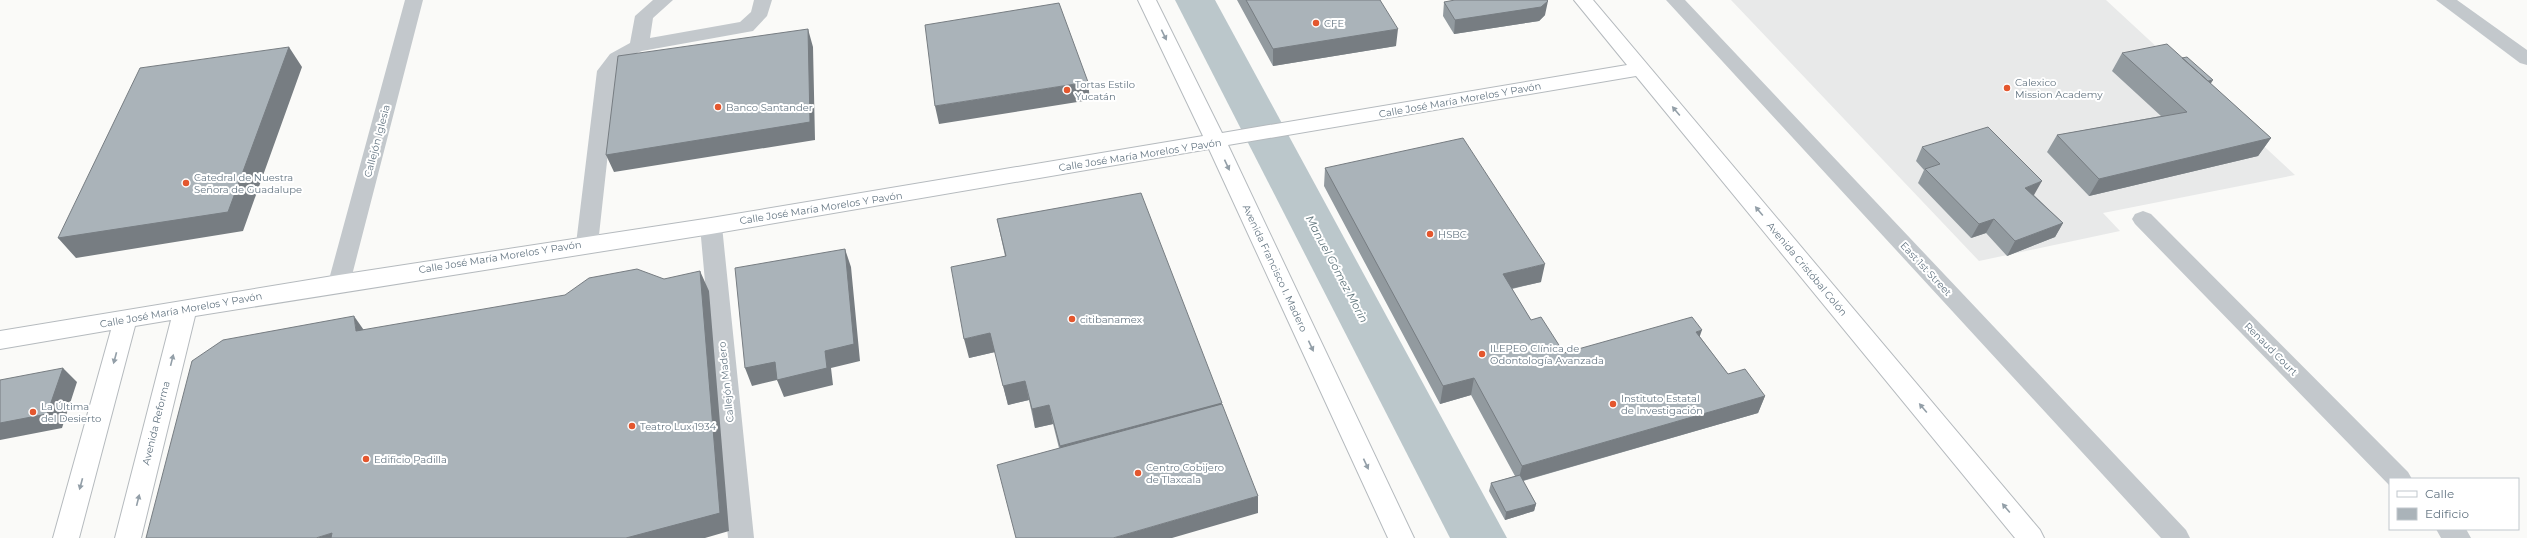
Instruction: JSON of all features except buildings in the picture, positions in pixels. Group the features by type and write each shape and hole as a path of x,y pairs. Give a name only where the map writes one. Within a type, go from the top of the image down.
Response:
{"main road":[{"name":"Avenida Francisco I. Madero","path":"1147,0 1216,142 1401,538"},
{"name":"Avenida Cristóbal Colón","path":"1583,0 2031,538"},
{"name":"Calle José María Morelos Y Pavón","path":"0,340 340,283 711,226 1216,142 1640,69"},
{"name":"Avenida Reforma","path":"128,538 185,309"},
{"path":"66,538 125,320"}],"street":[{"name":"Callejón Iglesia","path":"340,283 414,0"},
{"path":"639,46 644,16 664,0"},
{"path":"587,244 607,71 614,58 625,50 639,46 746,27 756,20 763,8 762,0"},
{"name":"East 1st Street","path":"1675,0 2177,538"},
{"path":"2445,0 2527,59"},
{"name":"Renaud Court","path":"2143,219 2399,478"},
{"name":"Callejón Madero","path":"711,226 741,538"},
{"path":"2450,530 2458,538"}],"shaded area":[{"name":"Calexico Mission Academy","path":"1731,0 2106,0 2295,175 2103,213 2120,231 1979,261"}],"waterway":[{"name":"Manuel Gómez Morin","path":"1195,0 1479,538"}],"place":[{"name":"CFE","path":"1316,23"},
{"name":"Calexico Mission Academy","path":"2007,88"},
{"name":"Tortas Estilo Yucatán","path":"1067,90"},
{"name":"Banco Santander","path":"718,107"},
{"name":"Catedral de Nuestra Señora de Guadalupe","path":"186,183"},
{"name":"HSBC","path":"1430,234"},
{"name":"citibanamex","path":"1072,319"},
{"name":"ILEPEO Clínica de Odontología Avanzada","path":"1482,354"},
{"name":"Instituto Estatal de Investigación","path":"1613,404"},
{"name":"La Última del Desierto","path":"33,412"},
{"name":"Teatro Lux 1934","path":"632,426"},
{"name":"Edificio Padilla","path":"366,459"},
{"name":"Centro Cobijero de Tlaxcala","path":"1138,473"}]}
